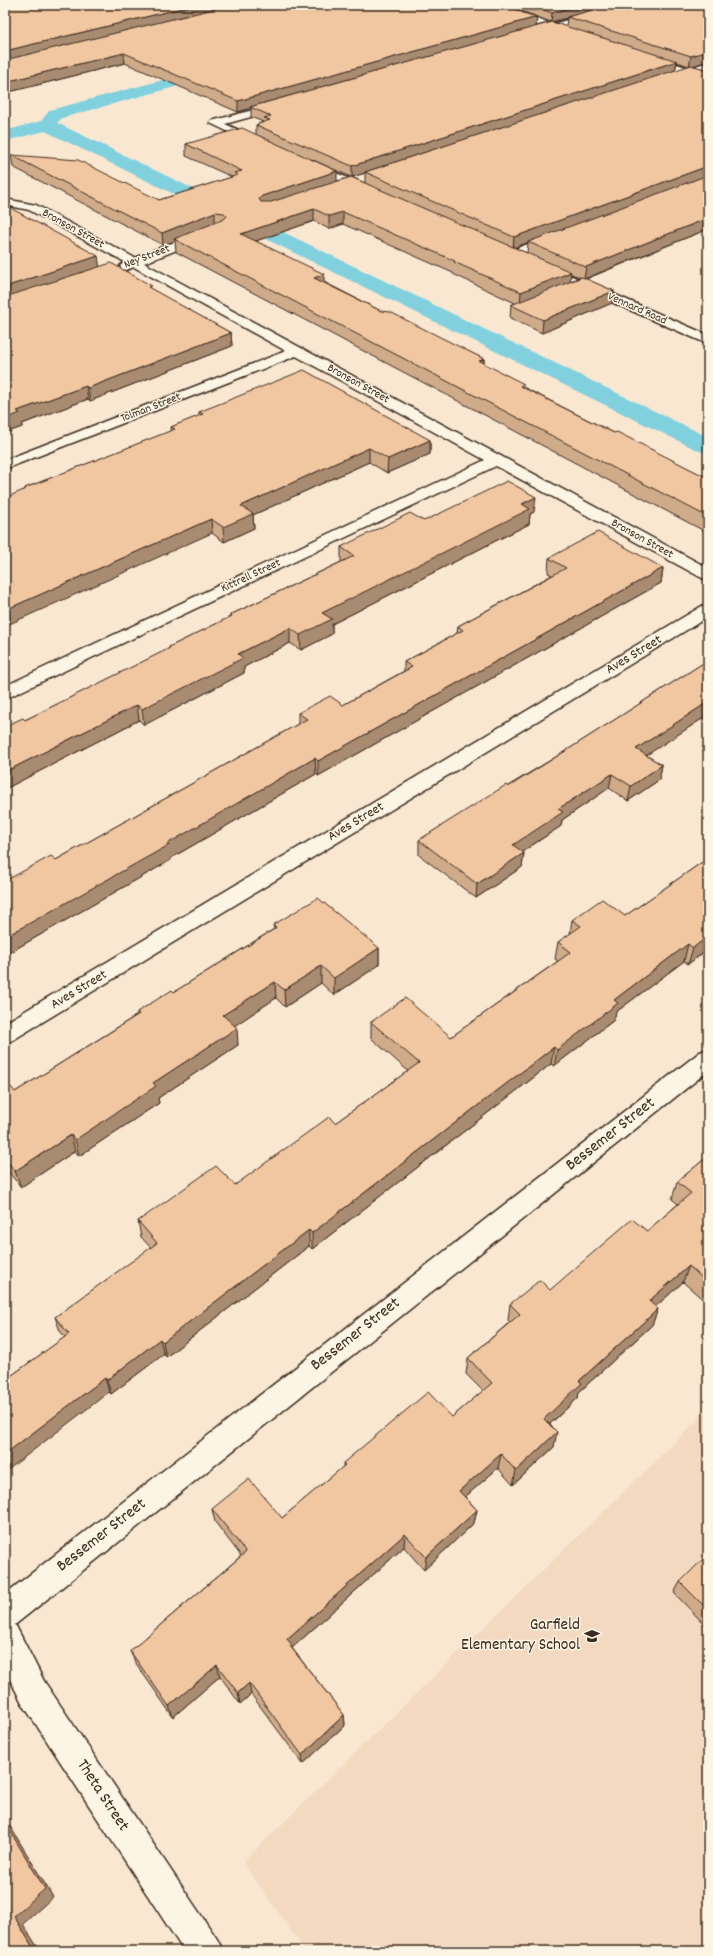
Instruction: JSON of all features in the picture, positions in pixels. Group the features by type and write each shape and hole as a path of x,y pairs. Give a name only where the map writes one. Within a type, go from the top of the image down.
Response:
{"street":[{"path":"494,5 526,19 580,36"},
{"path":"507,5 526,9"},
{"path":"520,36 628,5"},
{"path":"554,18 583,26"},
{"path":"638,55 708,77"},
{"path":"693,61 708,66"},
{"path":"659,81 708,66"},
{"path":"272,148 215,123 287,104"},
{"path":"301,161 379,196"},
{"path":"336,188 366,178"},
{"name":"Bronson Street","path":"5,202 32,207 708,575"},
{"name":"Ney Street","path":"113,270 213,231"},
{"path":"513,254 569,233"},
{"name":"Vennard Road","path":"499,248 708,340"},
{"name":"Tolman Street","path":"5,465 297,351"},
{"name":"Kittrell Street","path":"5,693 496,460"},
{"name":"Aves Street","path":"5,1034 708,610"},
{"name":"Bessemer Street","path":"5,1613 708,1058"},
{"name":"Theta Street","path":"5,1637 33,1692 205,1951"}],"shaded area":[{"name":"Garfield Elementary School","path":"708,1410 708,1951 305,1951 243,1862"}],"building":[{"path":"5,5 195,5 5,51"},
{"path":"230,5 507,5 523,13 537,17 238,101 124,53 5,82 5,60"},
{"path":"531,5 580,5 552,13"},
{"path":"611,5 708,5 708,51 691,56 567,17"},
{"path":"552,22 677,61 352,166 256,125 270,120 264,118 271,116 250,107"},
{"path":"691,65 708,70 708,166 514,237 365,172"},
{"path":"242,128 337,171 262,196 259,199 261,202 271,202 351,177 571,272 521,292 454,262 455,261 343,212 329,216 314,209 241,234 324,274 314,278 381,311 390,312 484,359 479,361 524,384 520,386 614,433 617,432 708,478 708,517 174,239 224,219 227,216 224,213 215,212 162,233 11,155 78,160 159,200 238,175 234,173 242,171 186,144"},
{"path":"708,175 708,218 586,267 528,242"},
{"path":"5,205 98,256 5,287"},
{"path":"111,263 152,286 148,287 231,333 88,388 86,386 17,411 20,413 5,419 5,297"},
{"path":"582,277 614,291 543,320 511,305"},
{"path":"304,370 430,440 388,459 369,448 241,506 253,514 223,527 211,519 5,610 5,498 26,489 25,488 175,429 171,427 203,414 199,412"},
{"path":"507,481 536,497 522,504 530,509 322,613 332,619 300,635 290,628 238,654 243,658 142,709 137,705 5,772 5,726 23,718 25,720 232,616 230,615 354,556 341,547 410,513 424,521"},
{"path":"598,532 663,568 318,761 315,758 167,844 169,845 5,937 5,881 51,856 56,860 307,719 298,713 330,696 343,705 412,667 404,662 463,630 458,626 566,568 549,558"},
{"path":"708,660 708,702 636,749 662,765 631,786 612,774 558,809 563,812 513,845 524,853 477,884 419,840 506,785 508,787"},
{"path":"708,858 708,936 693,948 688,944 614,1000 618,1003 557,1050 554,1047 312,1233 309,1230 163,1342 160,1339 107,1380 105,1378 5,1454 5,1374 8,1378 69,1334 55,1317 157,1243 138,1221 216,1166 235,1185 329,1117 335,1123 419,1063 371,1022 405,998 451,1037 571,952 558,942 581,926 572,920 602,899 625,916"},
{"path":"318,898 379,948 334,978 321,966 284,990 275,982 223,1015 237,1028 153,1083 156,1086 75,1140 71,1135 15,1171 5,1159 5,1091 11,1087 15,1092 139,1014 137,1012 172,990 174,992 276,928 273,925"},
{"path":"708,1156 708,1283 689,1266 649,1301 658,1309 579,1381 582,1383 544,1419 557,1432 516,1471 501,1454 459,1491 477,1510 426,1557 405,1534 287,1639 292,1645 290,1646 344,1715 302,1755 249,1683 238,1693 217,1665 169,1706 130,1651 246,1552 212,1509 249,1479 282,1518 345,1465 343,1463 428,1392 452,1417 492,1383 468,1358 520,1314 510,1304 540,1280 550,1290 632,1219 647,1231 691,1193 677,1182"},
{"path":"708,1554 708,1610 680,1582"},
{"path":"5,1823 45,1889 14,1916 35,1951 5,1951"}],"waterway":[{"path":"47,125 56,114 219,70"},
{"path":"5,136 47,125"},
{"path":"47,125 708,446"}],"place":[{"name":"Garfield Elementary School","path":"592,1636"}]}
